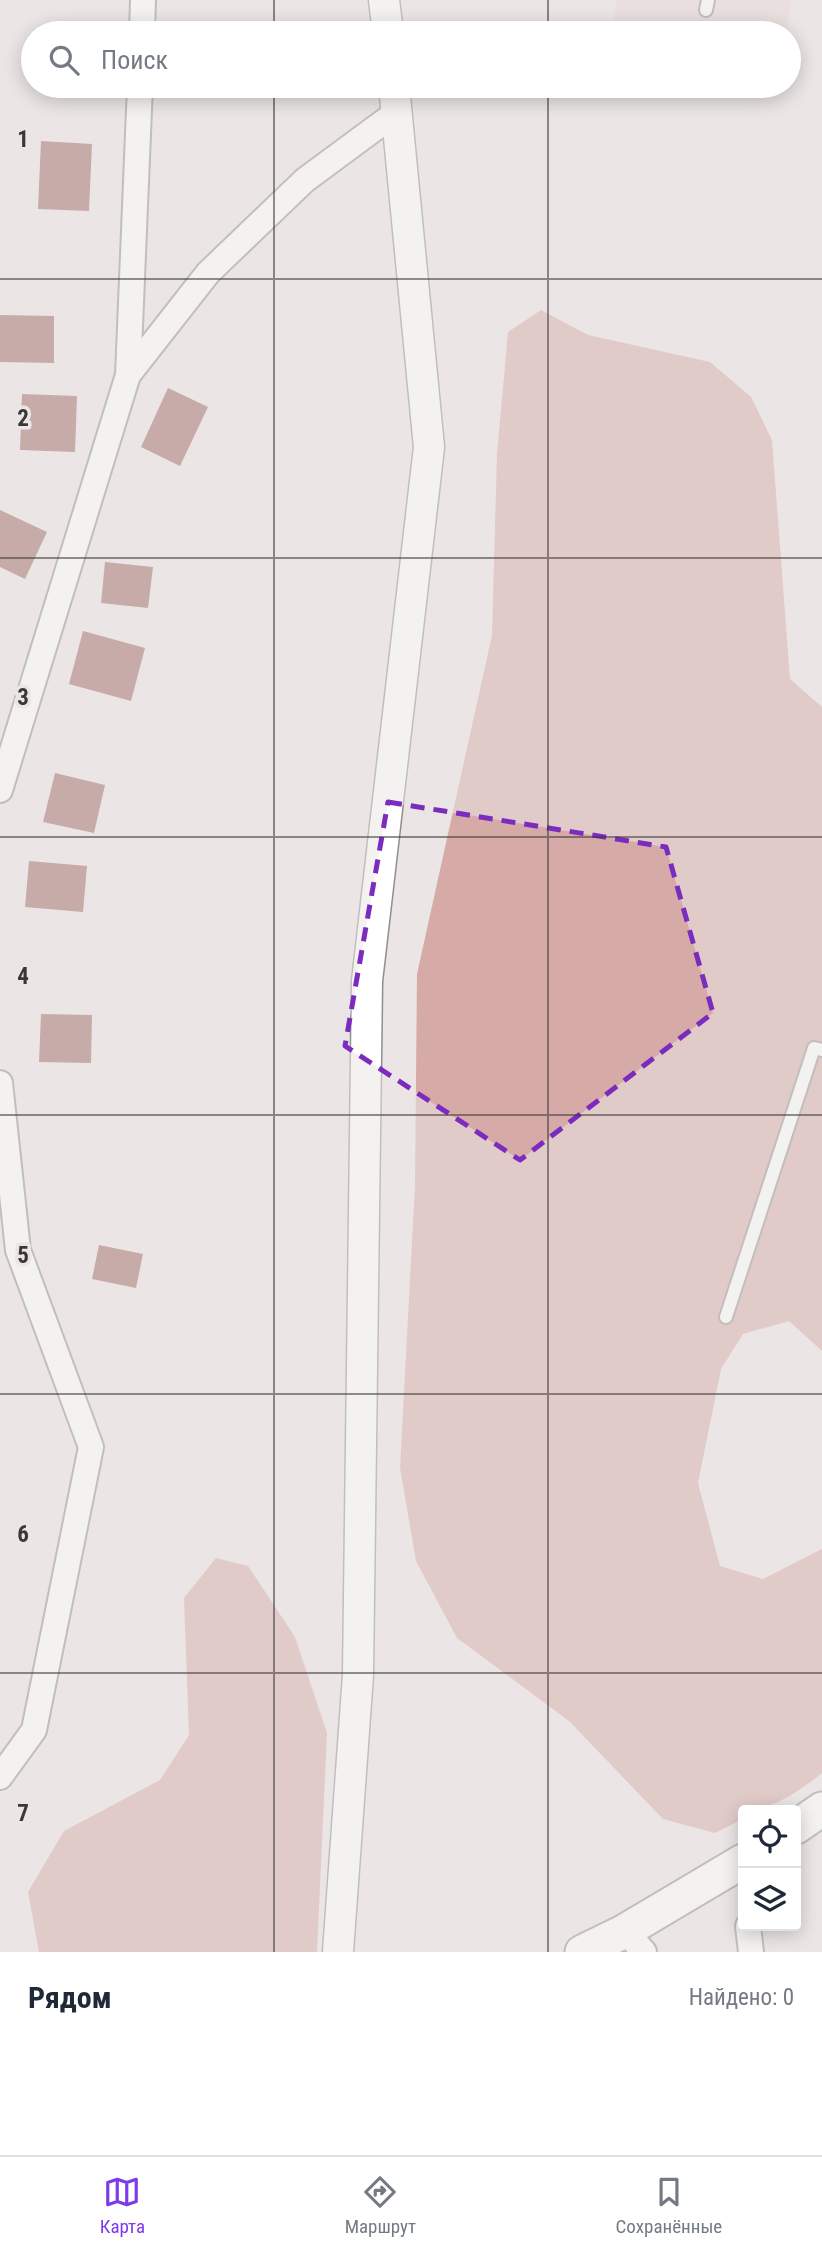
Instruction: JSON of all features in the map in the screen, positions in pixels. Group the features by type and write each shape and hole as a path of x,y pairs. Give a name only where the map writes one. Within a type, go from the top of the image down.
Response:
{"main road":[{"path":"801,1824 822,1809"},
{"path":"582,1952 634,1942 742,1868"}],"street":[{"path":"142,21 143,0"},
{"path":"384,0 387,21"},
{"path":"0,790 128,375 140,98"},
{"path":"128,375 218,264 305,180 395,99"},
{"path":"338,1952 358,1675 367,981 429,447 395,99"},
{"path":"0,1083 9,1245 91,1447 34,1730 0,1777"},
{"path":"749,1931 751,1952"}],"lane":[{"path":"726,1317 814,1048 822,1050"}],"highlighted area":[{"path":"388,802 666,847 713,1013 520,1160 345,1046"}],"shaded area":[{"path":"617,0 792,0 788,21 613,21"},
{"path":"541,310 588,335 710,362 751,397 772,440 790,679 822,707 822,1351 789,1321 743,1334 721,1369 698,1483 720,1566 763,1579 822,1549 822,1773 776,1803 738,1805 738,1822 715,1833 663,1819 569,1721 457,1638 416,1561 400,1468 415,1185 417,974 492,635 497,454 508,332"},
{"path":"216,1558 248,1566 295,1637 327,1733 317,1952 39,1952 28,1892 64,1831 160,1780 189,1735 184,1598"}],"building":[{"path":"41,141 92,144 89,211 38,209"},
{"path":"0,315 54,316 54,363 0,362"},
{"path":"168,388 208,407 180,466 141,447"},
{"path":"22,394 77,396 75,452 20,450"},
{"path":"0,510 47,532 25,579 0,567"},
{"path":"105,562 153,567 148,608 101,603"},
{"path":"83,631 145,648 131,701 69,684"},
{"path":"55,773 105,785 94,833 43,822"},
{"path":"29,861 87,866 83,912 25,907"},
{"path":"41,1014 92,1015 91,1063 39,1062"},
{"path":"99,1245 143,1254 136,1288 92,1279"}]}
